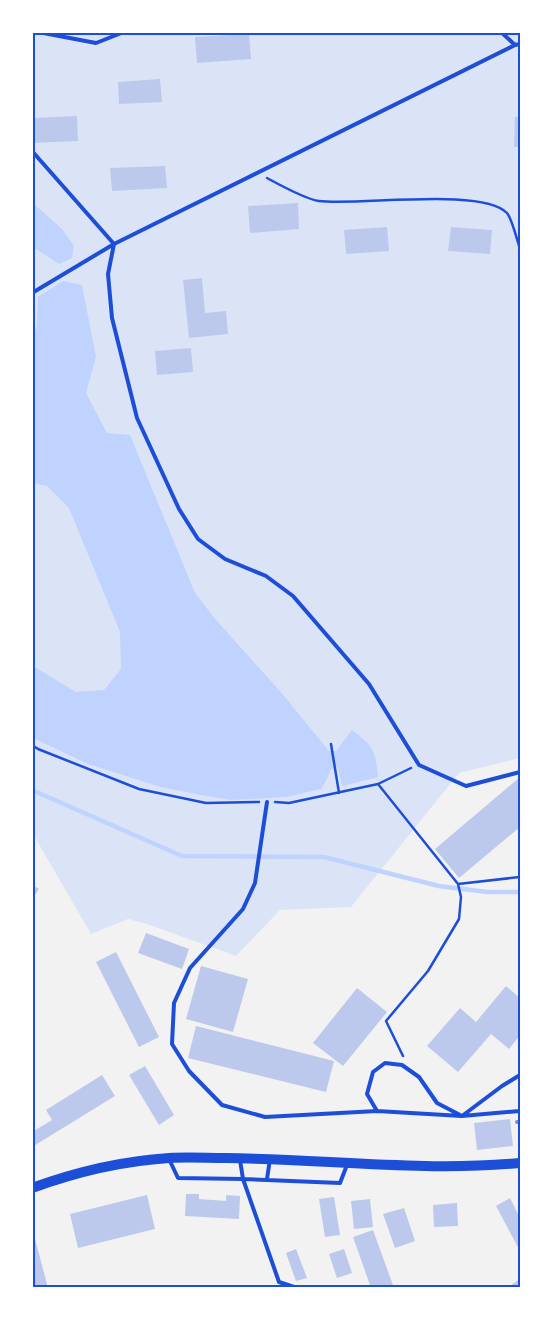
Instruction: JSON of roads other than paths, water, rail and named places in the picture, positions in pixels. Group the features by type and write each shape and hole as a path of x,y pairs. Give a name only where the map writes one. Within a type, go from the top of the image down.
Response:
{"main road":[{"path":"32,1188 82,1172 169,1158 240,1158 465,1167 520,1163"}],"lane":[{"path":"38,32 96,43 124,32"},
{"path":"501,32 515,46"},
{"path":"32,293 114,244 520,44"},
{"path":"32,151 114,244"},
{"path":"114,244 108,274 112,318 136,418 179,509 198,539 225,559 266,576 293,596 368,684 419,764 466,786 520,772"},
{"path":"267,802 256,865 255,883 243,909 190,968 174,1003 172,1044 189,1071 222,1105 265,1117 377,1111 462,1116 520,1111"},
{"path":"377,1111 367,1094 373,1072 385,1063 402,1065 419,1078 437,1103 462,1116"},
{"path":"462,1116 520,1075"},
{"path":"169,1158 178,1178 267,1179 340,1183 348,1163"},
{"path":"240,1158 243,1179 279,1282 297,1288"},
{"path":"267,1179 270,1159"}],"water":[{"path":"33,203 62,229 74,246 72,258 59,264 33,247"},
{"path":"63,281 82,285 96,357 86,393 107,433 130,435 195,593 329,751 336,751 352,730 372,749 376,760 378,777 342,786 338,768 331,769 321,789 286,797 231,800 161,787 88,764 33,738 33,666 76,692 104,690 121,669 120,632 69,508 47,486 33,483 34,381 32,338 37,326 38,297"}],"waterway":[{"path":"32,790 182,856 324,857 439,886 487,892 520,892"}]}
